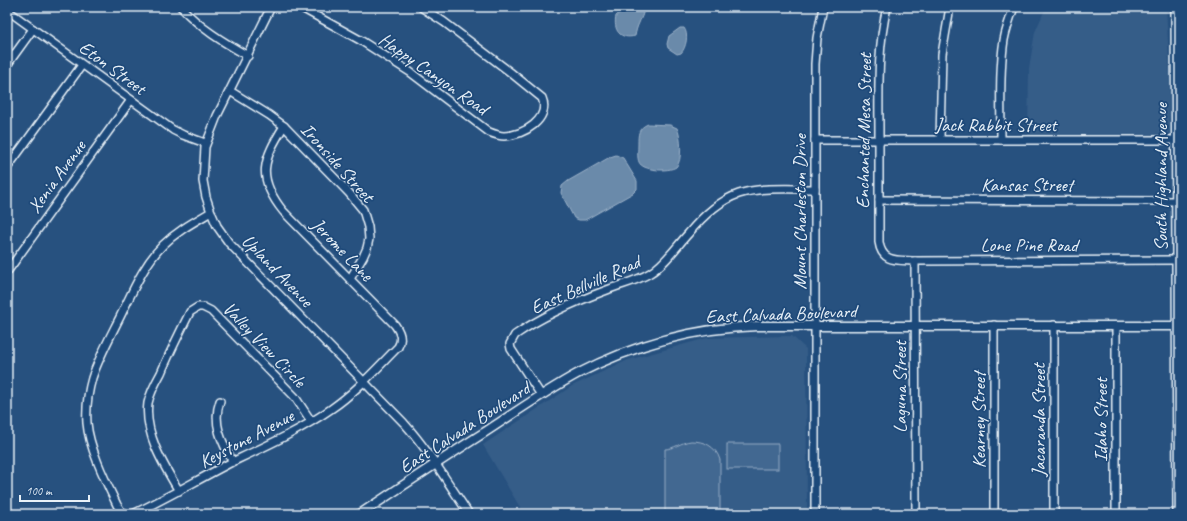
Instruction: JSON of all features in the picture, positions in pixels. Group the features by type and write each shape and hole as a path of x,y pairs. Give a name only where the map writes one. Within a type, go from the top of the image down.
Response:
{"main road":[{"name":"East Calvada Boulevard","path":"360,514 541,395 600,363 630,350 658,341 717,328 743,326 1178,326"}],"street":[{"path":"181,7 191,18 206,30 248,56"},
{"name":"Upland Avenue","path":"271,7 205,143 203,181 211,212 229,243 404,423 436,464 469,514"},
{"name":"Happy Canyon Road","path":"300,7 360,40 410,72 489,132 496,135 514,135 525,130 537,121 542,115 544,107 542,98 444,22 421,7"},
{"name":"Mount Charleston Drive","path":"815,514 815,64 817,38 823,7"},
{"name":"Enchanted Mesa Street","path":"884,255 880,249 879,242 880,49 887,7"},
{"path":"940,139 942,54 950,7"},
{"path":"1001,140 1003,46 1006,30 1014,7"},
{"name":"South Highland Avenue","path":"1176,7 1176,260 1178,326 1177,514"},
{"name":"Eton Street","path":"7,10 174,130 205,143"},
{"path":"7,65 33,29"},
{"path":"7,168 82,65"},
{"name":"Ironside Street","path":"230,91 284,126 349,193 365,214 369,239 367,248 350,279"},
{"name":"Xenia Avenue","path":"7,272 132,100"},
{"name":"Jerome Lane","path":"284,126 271,147 265,165 265,176 270,192 283,211 350,279 401,334 401,343 398,347 364,381"},
{"name":"Jack Rabbit Street","path":"816,140 1176,140"},
{"name":"East Bellville Road","path":"541,395 511,349 510,344 515,335 572,305 637,280 651,273 668,257 701,218 721,202 752,190 815,189"},
{"name":"Kansas Street","path":"879,200 1176,201"},
{"path":"126,514 121,511 114,500 88,432 87,413 92,379 98,360 151,259 162,246 176,234 211,212"},
{"name":"Lone Pine Road","path":"884,255 895,260 915,261 1176,260"},
{"name":"Laguna Street","path":"915,261 916,514"},
{"name":"Valley View Circle","path":"180,491 170,476 153,438 148,408 151,392 190,312 194,309 203,307 211,311 295,397 311,421"},
{"name":"Kearney Street","path":"994,325 994,514"},
{"name":"Jacaranda Street","path":"1054,325 1054,514"},
{"name":"Idaho Street","path":"1116,326 1116,514"},
{"name":"Keystone Avenue","path":"133,514 180,491 233,462 248,456 311,421 341,402 364,381"},
{"path":"220,401 218,411 219,432 233,462"}],"shaded area":[{"path":"626,7 643,7 635,36 625,37 617,30 615,21 616,16"},
{"path":"1046,7 1166,7 1170,78 1169,133 1161,136 1028,136 1029,68 1035,32"},
{"path":"680,28 684,28 686,31 686,41 683,51 677,54 668,48 667,44 669,36"},
{"path":"648,124 670,125 677,128 680,137 680,160 673,169 650,169 641,165 639,162 638,153 640,129"},
{"path":"616,155 623,158 637,181 637,189 633,193 585,220 574,218 561,193 562,186 568,181"},
{"path":"792,336 806,349 807,514 524,514 483,445 572,386 628,360 707,338"},
{"path":"691,441 709,445 716,451 720,460 720,514 665,514 665,449"},
{"path":"727,444 778,444 778,469 727,469"}]}
